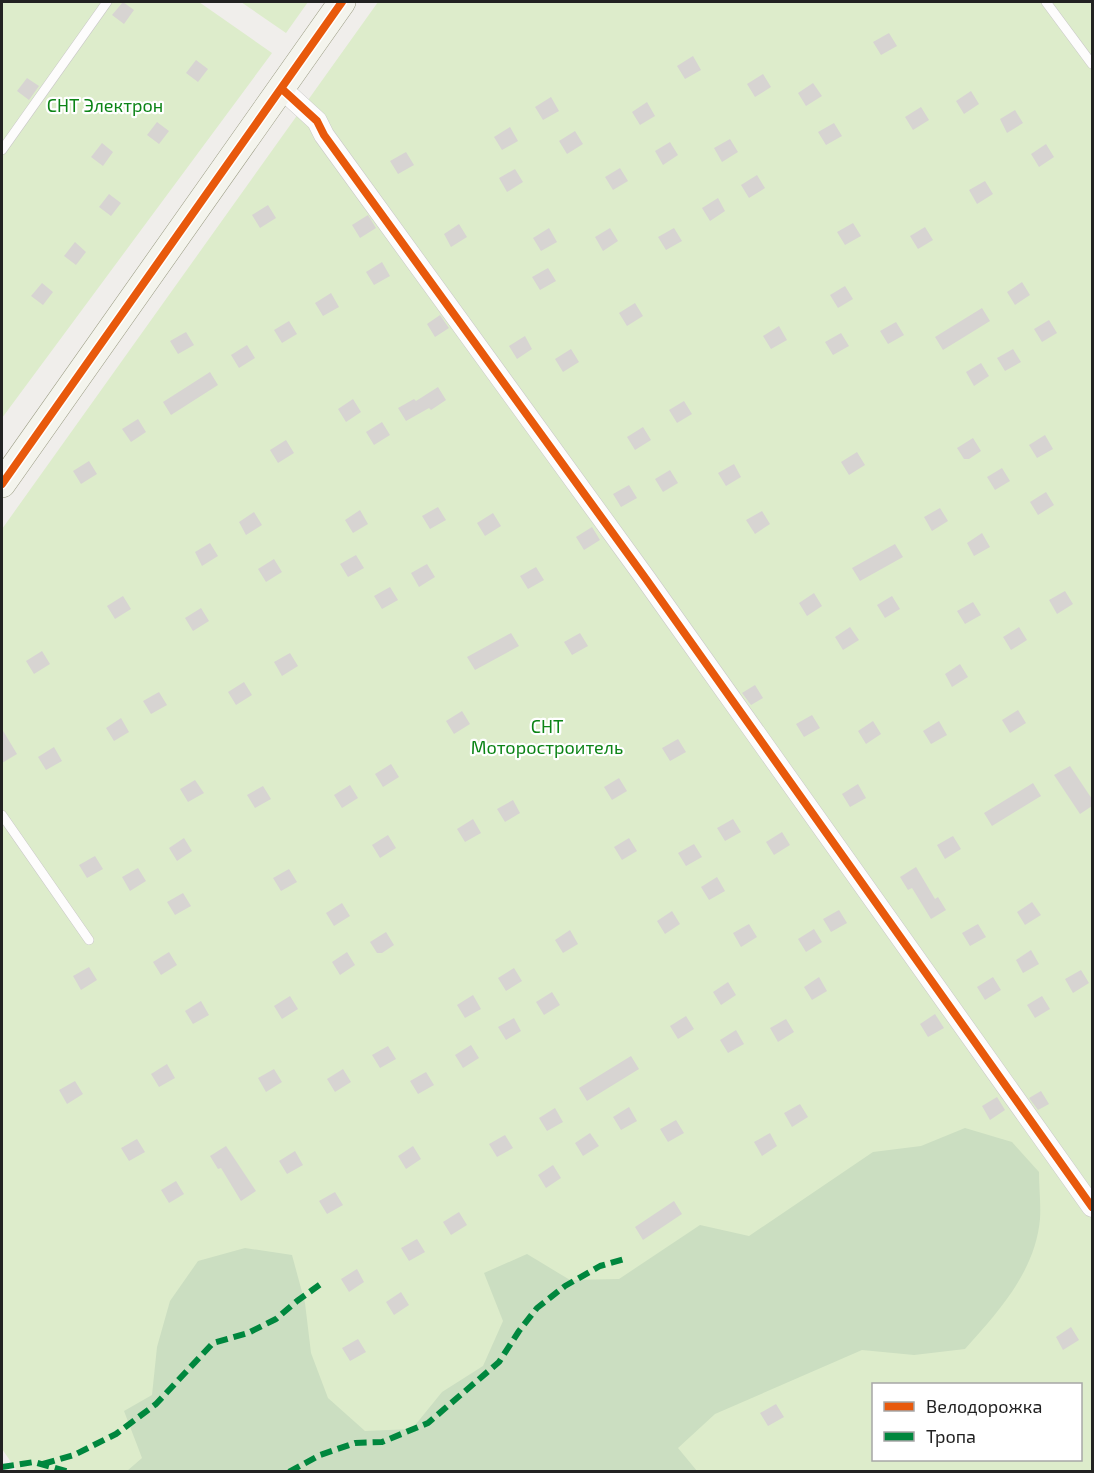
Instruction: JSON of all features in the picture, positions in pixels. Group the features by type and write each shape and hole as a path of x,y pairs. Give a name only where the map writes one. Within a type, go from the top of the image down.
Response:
{"street":[{"path":"2,484 342,2"},
{"path":"282,89 317,122 391,229 652,589 1092,1207"}],"lane":[{"path":"2,150 107,2"},
{"path":"1046,2 1092,64"},
{"path":"2,815 89,940"}],"green space":[{"name":"СНТ Электрон","path":"2,2 199,2 272,53 2,418"},
{"path":"241,2 308,2 286,33"},
{"name":"СНТ Моторостроитель","path":"378,2 1092,2 1092,1471 18,1472 2,1449 2,529"},
{"path":"965,1128 1012,1142 1039,1172 1040,1219 1037,1238 1023,1273 1002,1305 965,1349 914,1355 862,1350 715,1414 678,1448 697,1471 127,1471 142,1458 124,1411 152,1395 157,1347 170,1301 198,1261 245,1248 292,1255 305,1303 311,1353 328,1398 365,1431 412,1429 442,1392 483,1366 503,1321 484,1273 527,1254 570,1280 619,1279 700,1225 749,1236 873,1152 921,1146"}],"building":[{"path":"123,2 134,10 124,24 112,15"},
{"path":"889,33 897,46 881,55 873,42"},
{"path":"693,56 701,70 685,79 677,66"},
{"path":"196,60 208,69 198,82 186,73"},
{"path":"763,74 771,87 755,97 747,84"},
{"path":"27,78 39,86 29,100 17,91"},
{"path":"813,83 822,96 806,106 798,93"},
{"path":"971,91 979,104 964,114 956,101"},
{"path":"551,97 559,111 543,120 535,107"},
{"path":"647,102 655,116 640,125 632,112"},
{"path":"921,107 929,120 913,130 905,117"},
{"path":"1015,110 1023,123 1007,133 1000,119"},
{"path":"157,122 169,131 159,144 147,135"},
{"path":"834,123 842,136 826,145 818,132"},
{"path":"510,127 518,141 502,150 494,137"},
{"path":"575,131 583,144 567,154 559,141"},
{"path":"730,139 738,152 722,162 714,148"},
{"path":"670,142 678,155 663,165 655,151"},
{"path":"102,143 113,152 103,166 91,157"},
{"path":"1046,144 1054,157 1039,167 1031,154"},
{"path":"406,152 414,165 398,174 390,161"},
{"path":"620,168 628,181 613,190 605,177"},
{"path":"515,169 523,182 507,192 499,178"},
{"path":"757,175 765,188 749,198 741,185"},
{"path":"985,181 993,194 977,204 969,190"},
{"path":"109,194 121,203 111,216 99,207"},
{"path":"718,198 725,211 710,221 702,208"},
{"path":"268,205 276,218 260,228 252,215"},
{"path":"368,215 376,228 360,238 352,225"},
{"path":"853,223 861,236 845,245 837,232"},
{"path":"459,224 467,237 451,247 444,234"},
{"path":"925,227 933,240 918,249 910,236"},
{"path":"549,228 557,242 541,251 533,238"},
{"path":"610,228 618,241 603,251 595,237"},
{"path":"674,228 682,241 666,250 658,237"},
{"path":"75,242 86,252 76,265 64,256"},
{"path":"382,262 390,276 374,285 366,272"},
{"path":"548,268 556,281 540,290 532,277"},
{"path":"1022,282 1030,295 1015,305 1007,292"},
{"path":"42,283 53,292 43,305 31,296"},
{"path":"845,286 853,299 838,308 830,295"},
{"path":"331,293 339,307 323,316 315,303"},
{"path":"635,303 643,316 627,326 619,313"},
{"path":"982,308 990,321 943,350 935,337"},
{"path":"440,315 449,328 435,337 427,324"},
{"path":"1049,320 1057,333 1042,342 1034,329"},
{"path":"289,321 297,334 282,343 274,330"},
{"path":"896,322 904,335 888,344 880,331"},
{"path":"779,326 787,340 771,349 763,336"},
{"path":"186,332 194,345 178,354 170,341"},
{"path":"841,333 849,346 833,355 825,342"},
{"path":"525,336 532,349 517,359 509,346"},
{"path":"247,345 255,358 239,368 231,355"},
{"path":"571,349 579,362 563,372 555,359"},
{"path":"1013,349 1021,362 1005,371 997,358"},
{"path":"981,363 989,376 974,386 966,372"},
{"path":"210,372 218,385 171,415 163,402"},
{"path":"438,387 446,400 431,410 429,408 406,421 398,408 414,399 416,401"},
{"path":"353,399 361,412 346,422 338,409"},
{"path":"684,401 692,414 677,423 669,410"},
{"path":"138,419 146,432 131,442 122,429"},
{"path":"382,422 390,435 374,445 366,432"},
{"path":"643,427 651,440 635,450 627,437"},
{"path":"1045,435 1053,449 1037,458 1029,445"},
{"path":"973,438 981,451 969,459 964,459 957,448"},
{"path":"286,440 294,453 278,463 270,450"},
{"path":"857,452 865,465 849,475 841,462"},
{"path":"89,461 97,474 81,484 73,471"},
{"path":"734,464 741,477 726,486 718,473"},
{"path":"1002,468 1010,481 995,490 987,477"},
{"path":"670,470 678,483 663,492 655,479"},
{"path":"629,485 637,498 621,507 613,494"},
{"path":"1046,492 1054,505 1038,515 1030,502"},
{"path":"438,507 446,520 430,529 422,516"},
{"path":"940,508 948,521 932,531 924,517"},
{"path":"360,510 368,524 353,533 345,520"},
{"path":"762,511 770,524 755,534 746,520"},
{"path":"254,512 262,525 246,535 239,522"},
{"path":"493,513 501,526 485,536 477,523"},
{"path":"592,527 600,540 584,550 576,537"},
{"path":"982,533 990,547 974,556 967,543"},
{"path":"210,543 218,556 202,566 195,552"},
{"path":"895,544 903,557 860,581 852,568"},
{"path":"356,555 364,568 348,577 340,564"},
{"path":"274,559 282,572 266,582 258,569"},
{"path":"427,564 435,577 419,587 411,573"},
{"path":"536,567 544,580 528,589 520,576"},
{"path":"390,587 398,600 382,609 374,596"},
{"path":"1065,591 1073,604 1057,614 1049,600"},
{"path":"814,593 822,606 807,616 799,603"},
{"path":"123,596 131,609 115,619 107,606"},
{"path":"892,596 900,609 885,618 877,605"},
{"path":"973,602 981,615 965,624 957,611"},
{"path":"201,608 209,621 193,631 185,618"},
{"path":"850,627 859,640 843,650 835,637"},
{"path":"1019,627 1027,640 1011,650 1003,637"},
{"path":"511,633 519,646 475,670 467,657"},
{"path":"580,633 588,646 572,655 564,642"},
{"path":"42,651 50,664 34,674 26,661"},
{"path":"290,653 298,666 282,676 274,662"},
{"path":"960,664 968,677 952,687 945,674"},
{"path":"244,682 252,695 236,705 228,692"},
{"path":"755,685 763,698 751,705 742,693"},
{"path":"159,692 167,705 151,714 143,701"},
{"path":"1018,710 1026,723 1010,733 1002,720"},
{"path":"462,711 470,724 454,734 446,721"},
{"path":"812,715 820,728 804,737 796,724"},
{"path":"121,718 129,732 114,741 106,728"},
{"path":"873,721 881,734 866,744 858,731"},
{"path":"939,721 947,735 931,744 923,731"},
{"path":"2,729 17,754 2,763"},
{"path":"678,739 686,752 670,761 662,748"},
{"path":"54,747 62,761 46,770 38,757"},
{"path":"391,764 399,777 383,787 375,774"},
{"path":"1070,766 1092,799 1092,806 1080,814 1054,775"},
{"path":"619,778 627,791 612,800 604,787"},
{"path":"195,780 204,793 188,802 180,789"},
{"path":"1033,783 1041,796 992,826 984,813"},
{"path":"858,784 866,798 850,807 842,794"},
{"path":"350,785 358,798 342,808 334,795"},
{"path":"263,786 271,799 255,808 247,795"},
{"path":"513,800 520,813 505,822 497,809"},
{"path":"473,819 481,833 465,842 457,829"},
{"path":"733,819 741,832 725,841 717,828"},
{"path":"782,832 790,845 774,855 766,842"},
{"path":"388,835 396,848 380,858 372,845"},
{"path":"953,836 961,849 945,859 937,845"},
{"path":"184,838 192,851 177,861 169,848"},
{"path":"629,838 637,851 622,860 614,847"},
{"path":"694,844 702,857 686,866 678,853"},
{"path":"95,856 103,869 87,878 79,865"},
{"path":"916,867 935,899 938,897 946,910 931,919 912,888 908,890 900,877"},
{"path":"138,868 146,881 130,891 122,877"},
{"path":"289,869 297,882 281,891 273,878"},
{"path":"717,877 725,891 709,900 701,887"},
{"path":"183,893 191,906 175,915 167,902"},
{"path":"1032,902 1041,915 1025,925 1017,912"},
{"path":"342,903 350,916 334,926 326,913"},
{"path":"839,910 847,923 831,932 823,919"},
{"path":"672,911 680,924 665,934 657,921"},
{"path":"749,924 757,937 741,947 733,933"},
{"path":"978,924 986,937 970,946 962,933"},
{"path":"814,929 822,942 806,952 798,939"},
{"path":"570,930 578,944 563,953 555,940"},
{"path":"386,932 394,945 382,953 377,953 370,942"},
{"path":"1031,950 1039,964 1023,973 1016,960"},
{"path":"169,952 177,965 161,975 153,962"},
{"path":"347,952 355,965 340,975 332,962"},
{"path":"89,967 97,980 81,990 73,976"},
{"path":"514,968 522,981 506,991 498,978"},
{"path":"1081,970 1089,983 1073,993 1065,979"},
{"path":"819,977 827,991 812,1000 804,987"},
{"path":"993,977 1001,990 985,1000 977,987"},
{"path":"728,982 736,995 721,1005 713,992"},
{"path":"552,992 560,1005 544,1015 536,1002"},
{"path":"473,995 481,1009 465,1018 457,1005"},
{"path":"290,996 298,1009 282,1019 274,1006"},
{"path":"1042,996 1050,1009 1035,1018 1027,1005"},
{"path":"201,1001 209,1015 193,1024 185,1011"},
{"path":"935,1014 944,1028 928,1037 920,1024"},
{"path":"686,1016 694,1029 678,1039 670,1026"},
{"path":"514,1018 521,1031 506,1040 498,1027"},
{"path":"786,1019 794,1032 778,1042 770,1028"},
{"path":"736,1030 744,1044 728,1053 720,1040"},
{"path":"471,1045 479,1058 463,1068 455,1055"},
{"path":"388,1046 396,1059 380,1068 372,1055"},
{"path":"631,1056 639,1069 587,1101 579,1088"},
{"path":"167,1064 175,1078 159,1087 151,1074"},
{"path":"274,1069 282,1082 266,1092 258,1078"},
{"path":"343,1069 351,1082 335,1092 327,1079"},
{"path":"426,1072 434,1085 418,1094 410,1081"},
{"path":"75,1081 83,1094 67,1104 59,1090"},
{"path":"1041,1091 1049,1104 1038,1110 1029,1098"},
{"path":"997,1097 1005,1110 990,1120 982,1106"},
{"path":"800,1104 808,1117 792,1127 784,1113"},
{"path":"629,1107 637,1121 621,1130 613,1117"},
{"path":"555,1108 563,1122 547,1131 539,1118"},
{"path":"676,1120 684,1133 668,1142 660,1129"},
{"path":"590,1133 599,1146 583,1156 575,1143"},
{"path":"770,1133 777,1146 762,1156 754,1142"},
{"path":"505,1135 513,1148 497,1157 489,1144"},
{"path":"137,1139 145,1152 129,1161 121,1148"},
{"path":"226,1146 256,1191 241,1201 221,1168 218,1169 210,1156"},
{"path":"413,1146 421,1159 406,1169 398,1156"},
{"path":"295,1151 303,1165 287,1174 279,1161"},
{"path":"553,1165 561,1178 546,1188 538,1175"},
{"path":"176,1181 184,1194 169,1203 161,1190"},
{"path":"335,1192 343,1205 327,1214 319,1201"},
{"path":"674,1201 682,1214 643,1240 635,1227"},
{"path":"459,1212 467,1225 451,1235 443,1222"},
{"path":"417,1239 425,1252 409,1261 401,1248"},
{"path":"357,1269 364,1282 349,1292 341,1279"},
{"path":"401,1292 409,1305 394,1315 386,1302"},
{"path":"1071,1327 1079,1340 1063,1350 1056,1337"},
{"path":"358,1339 366,1352 350,1361 342,1348"},
{"path":"776,1404 784,1417 768,1426 760,1413"}],"marked path":[{"path":"289,1472 320,1455 355,1443 382,1442 428,1423 499,1362 537,1308 565,1286 600,1266 628,1258"},
{"path":"43,1464 74,1455 116,1434 156,1404 213,1343 248,1333 276,1319 322,1283"},
{"path":"2,1467 34,1462 69,1472"}],"cycle path":[{"path":"2,484 342,2"},
{"path":"282,89 317,121 324,135 646,579 1092,1207"}]}
